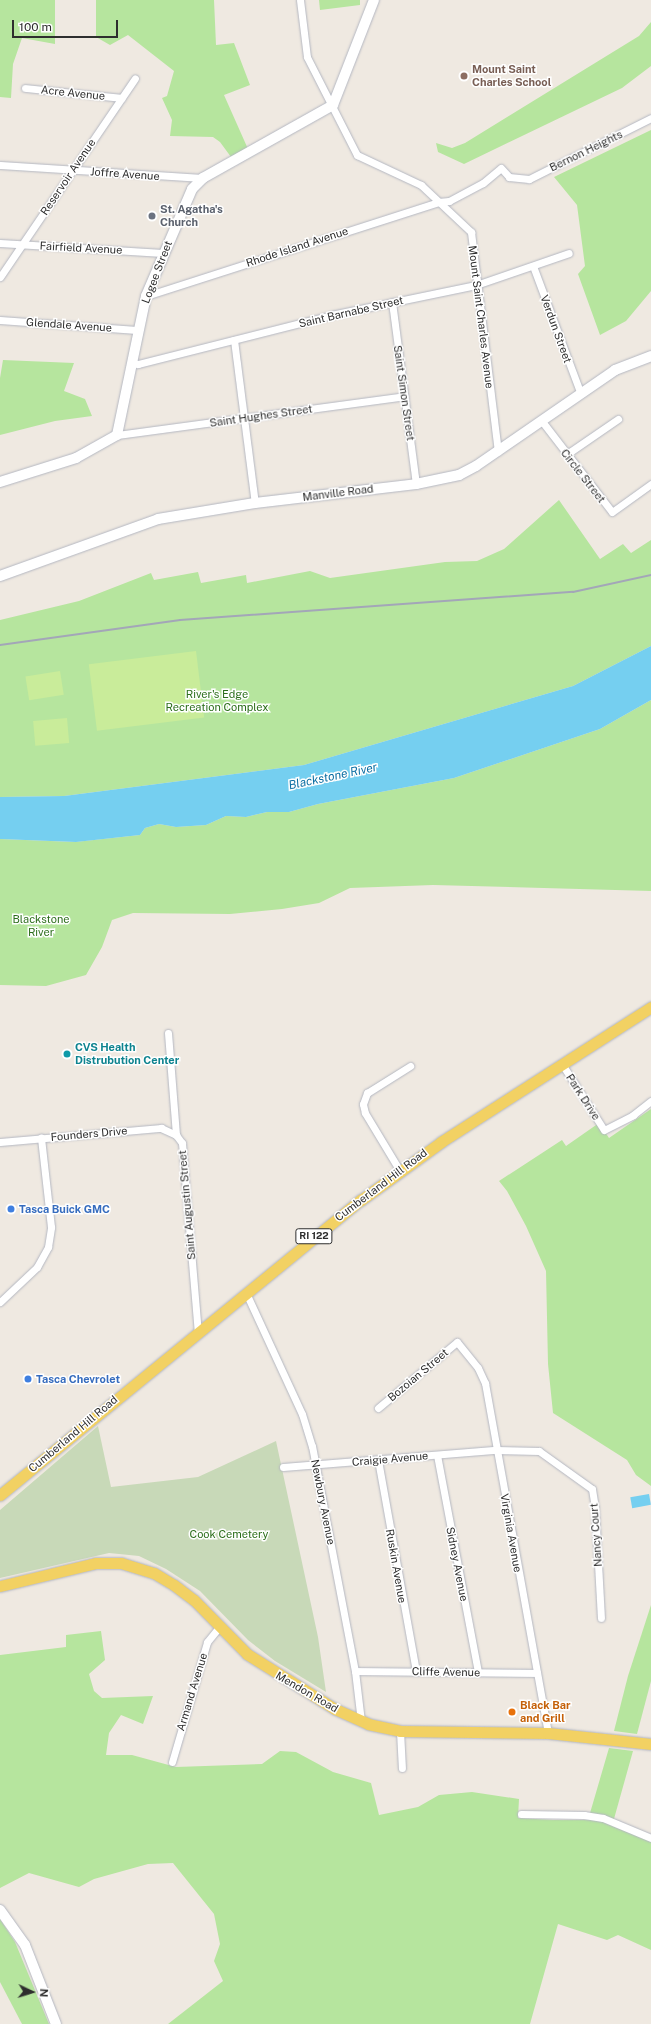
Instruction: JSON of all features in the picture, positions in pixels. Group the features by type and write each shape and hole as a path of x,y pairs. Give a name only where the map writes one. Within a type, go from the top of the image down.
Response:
{"main road":[{"name":"Cumberland Hill Road","path":"0,1495 198,1332 247,1295 286,1259 400,1171 651,1007"},
{"name":"Mendon Road","path":"0,1586 96,1563 121,1563 154,1574 174,1585 220,1626 247,1654 335,1709 361,1721 400,1731 548,1733 651,1744"}],"street":[{"name":"Mount Saint Charles Avenue","path":"300,0 307,56 357,155 421,185 470,232 498,451"},
{"path":"333,105 374,0"},
{"name":"Reservoir Avenue","path":"0,277 135,78"},
{"name":"Acre Avenue","path":"25,88 121,98"},
{"name":"Logee Street","path":"117,435 137,330 146,296 163,253 192,189 203,178 333,105"},
{"name":"Bernon Heights","path":"448,201 483,183 501,168 509,177 519,180 529,179 651,118"},
{"name":"Joffre Avenue","path":"0,165 203,178"},
{"name":"Rhode Island Avenue","path":"146,296 438,202 448,201"},
{"name":"Fairfield Avenue","path":"0,243 163,253"},
{"name":"Saint Barnabe Street","path":"131,363 138,364 392,302 476,285 569,253"},
{"name":"Verdun Street","path":"533,266 580,392"},
{"name":"Saint Simon Street","path":"392,302 416,484"},
{"name":"Glendale Avenue","path":"0,320 137,330"},
{"path":"234,340 255,503"},
{"name":"Manville Road","path":"0,576 158,519 255,503 416,484 459,475 476,466 580,392 615,370 651,356"},
{"name":"Saint Hughes Street","path":"117,435 404,396"},
{"path":"567,454 618,419"},
{"name":"Circle Street","path":"541,420 612,512 651,484"},
{"path":"0,482 76,458 117,435"},
{"name":"Saint Augustin Street","path":"168,1033 176,1135 182,1143 198,1332"},
{"name":"Park Drive","path":"562,1064 604,1130 633,1115 651,1101"},
{"path":"400,1171 365,1113 363,1104 366,1093 410,1066"},
{"name":"Founders Drive","path":"0,1142 162,1128 176,1135"},
{"path":"0,1302 37,1267 48,1247 51,1227 41,1138"},
{"name":"Newbury Avenue","path":"247,1295 302,1414 317,1465 355,1671 361,1721"},
{"name":"Bozoian Street","path":"378,1408 457,1342"},
{"name":"Virginia Avenue","path":"457,1342 482,1374 548,1733"},
{"name":"Craigie Avenue","path":"283,1467 496,1450"},
{"name":"Nancy Court","path":"496,1450 539,1451 592,1489 595,1508 601,1618"},
{"name":"Sidney Avenue","path":"437,1455 478,1672"},
{"name":"Ruskin Avenue","path":"378,1460 416,1672"},
{"name":"Armand Avenue","path":"172,1762 207,1642 220,1626"},
{"name":"Cliffe Avenue","path":"355,1671 537,1673"},
{"path":"400,1731 402,1768"},
{"path":"521,1814 596,1817 651,1838"},
{"path":"0,1910 24,1945 56,2024"}],"green space":[{"path":"0,0 55,0 55,44 22,38 13,64 11,98 0,97"},
{"path":"96,0 214,0 216,45 234,43 250,85 224,95 248,149 231,157 220,142 213,137 170,136 172,120 162,98 167,96 174,71 128,35 110,45 96,37"},
{"path":"319,0 360,0 360,5 320,10"},
{"path":"651,22 651,66 622,88 464,164 438,152 436,143 452,148 465,143 639,36"},
{"path":"651,130 651,291 626,321 600,335 578,274 585,266 577,205 554,177"},
{"path":"3,360 74,363 64,391 85,399 92,416 55,421 0,435 0,378"},
{"name":"River's Edge Recreation Complex","path":"559,500 600,559 623,544 631,553 651,540 651,646 573,686 304,765 64,796 0,797 0,620 79,601 151,573 154,580 198,572 201,583 246,575 247,583 310,571 330,578 445,562 477,561 504,549"},
{"path":"196,651 204,718 97,731 89,664"},
{"path":"60,671 64,695 29,700 25,676"},
{"name":"Blackstone River","path":"651,700 651,891 433,885 350,888 319,903 282,909 230,914 133,913 112,920 102,947 86,975 46,986 0,985 0,839 75,842 140,835 145,828 159,824 176,827 206,825 226,816 246,817 267,812 289,812 318,804 454,778 600,729"},
{"path":"67,718 69,743 35,746 33,721"},
{"path":"651,1109 651,1486 636,1475 627,1460 553,1413 548,1364 546,1271 526,1226 507,1191 499,1181 562,1140 566,1146 599,1123 609,1138"},
{"name":"Cook Cemetery","path":"98,1426 111,1487 198,1477 276,1441 318,1637 326,1692 275,1661 248,1640 200,1591 166,1569 139,1556 109,1553 0,1578 0,1510"},
{"path":"651,1605 651,1681 637,1734 614,1731 628,1676"},
{"path":"101,1631 105,1660 89,1674 94,1691 102,1698 153,1696 143,1724 121,1715 109,1733 106,1755 132,1755 176,1767 262,1764 280,1751 296,1752 333,1772 371,1783 379,1815 418,1807 439,1795 472,1792 519,1799 518,1818 588,1820 609,1748 633,1751 612,1826 651,1841 651,1950 618,1935 607,1940 558,1924 530,2024 168,2024 223,1981 214,1961 220,1944 214,1914 173,1863 148,1864 94,1879 79,1887 29,1873 0,1888 0,1655 66,1647 66,1635"},
{"path":"0,1919 15,1942 49,2024 22,2024 0,1982"}],"water":[{"name":"Blackstone River","path":"651,646 651,700 600,729 454,778 318,804 289,812 267,812 246,817 226,816 206,825 176,827 159,824 145,828 140,835 76,842 0,839 0,797 64,796 304,765 573,686"},
{"path":"649,1494 651,1505 632,1508 630,1497"}],"railway":[{"path":"0,645 180,620 573,592 651,575"}],"place":[{"name":"Mount Saint Charles School","path":"464,76"},
{"name":"St. Agatha's Church","path":"152,216"},
{"name":"CVS Health Distrubution Center","path":"67,1054"},
{"name":"Tasca Buick GMC","path":"11,1209"},
{"name":"Tasca Chevrolet","path":"28,1379"},
{"name":"Black Bar and Grill","path":"512,1712"}]}
